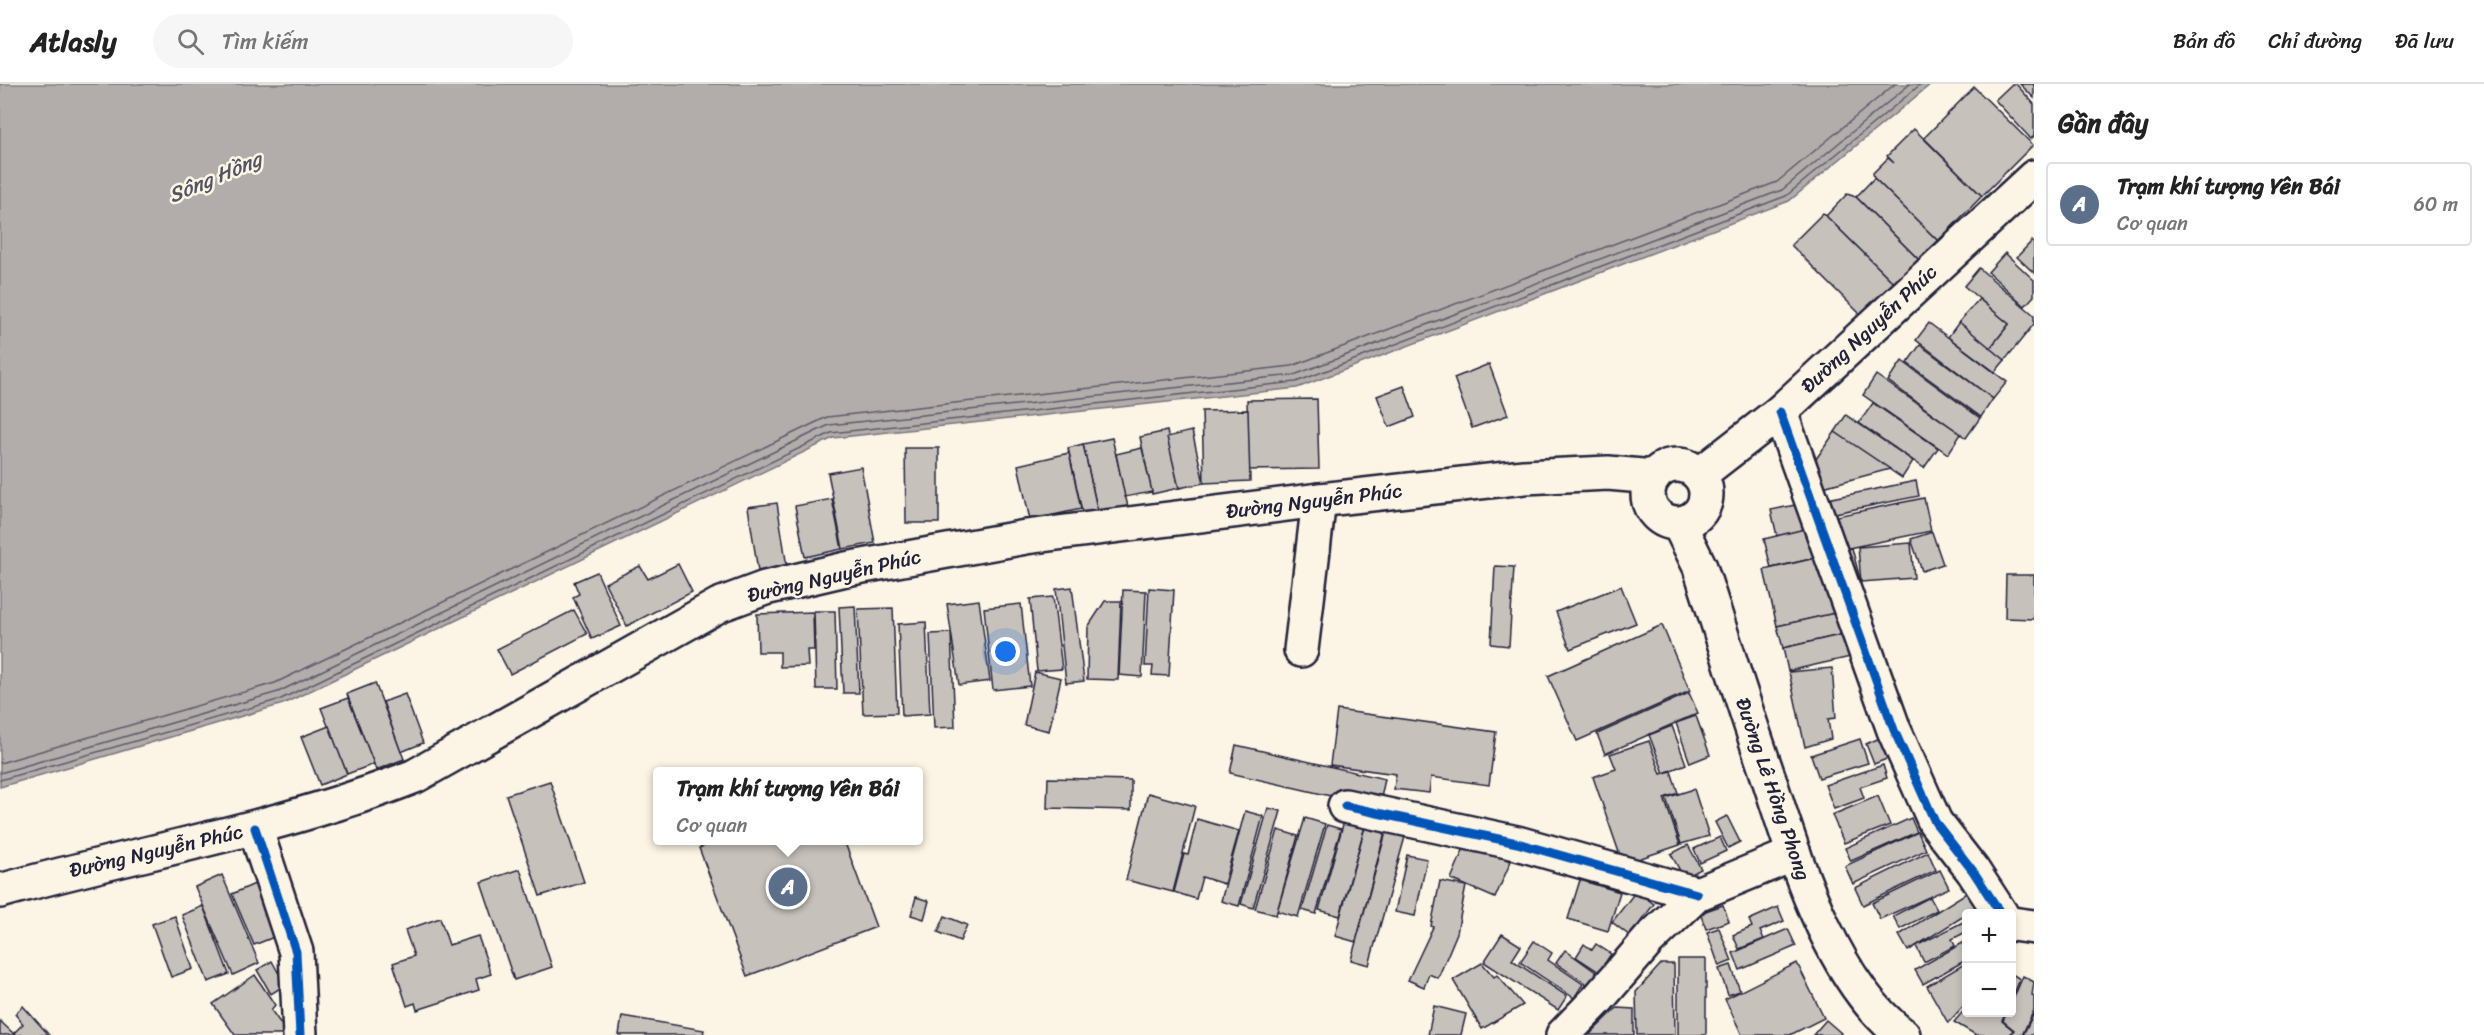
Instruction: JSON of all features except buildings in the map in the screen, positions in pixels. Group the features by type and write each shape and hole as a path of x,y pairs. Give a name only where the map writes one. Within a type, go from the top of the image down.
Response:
{"main road":[{"name":"Đường Nguyễn Phúc","path":"1699,475 1780,412 2034,177"},
{"path":"1780,412 1894,730 1935,822 1973,871 1998,909"},
{"path":"1675,465 1688,467 1699,475 1705,486 1706,499 1701,511 1692,520 1679,524 1666,521 1656,514 1649,503 1648,490 1654,477 1663,469 1675,465"},
{"name":"Đường Nguyễn Phúc","path":"0,891 58,874 255,828 374,792 415,776 719,605 765,588 846,569 1026,537 1319,500 1524,477 1608,473 1654,477"},
{"path":"1302,650 1319,500"},
{"name":"Đường Lê Hồng Phong","path":"1679,524 1700,567 1794,854 1824,931 1862,993 1903,1035"},
{"path":"1345,806 1517,843 1697,894"},
{"path":"255,828 296,952 300,1035"},
{"path":"1563,1035 1649,940 1697,894 1794,854"},
{"path":"2016,925 2034,927"}],"water":[{"name":"Sông Hồng","path":"0,84 1931,84 1789,201 1297,388 833,438 283,704 0,787"}],"cycle path":[{"path":"1780,412 1894,730 1935,822 1973,871 1998,909"},
{"path":"1345,806 1517,843 1697,894"},
{"path":"255,828 296,952 300,1035"}],"place":[{"name":"Trạm khí tượng Yên Bái","path":"788,887"}]}
